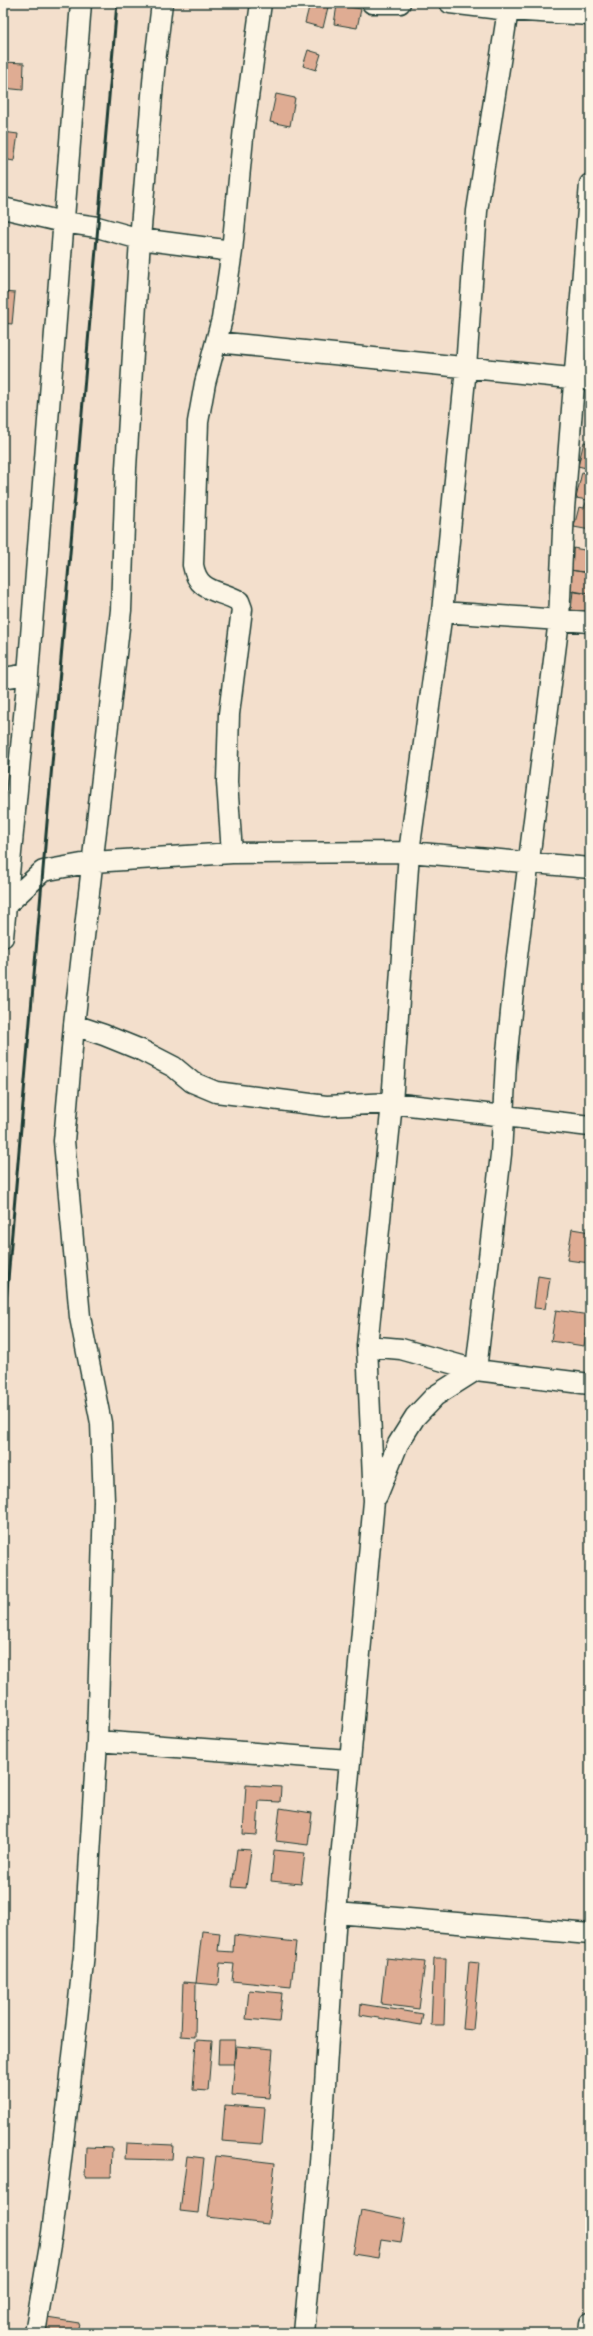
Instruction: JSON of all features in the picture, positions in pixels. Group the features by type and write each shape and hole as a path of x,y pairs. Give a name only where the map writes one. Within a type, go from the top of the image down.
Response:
{"street":[{"path":"3,937 4,908 28,674 81,3"},
{"path":"35,2333 52,2233 84,1953 97,1741 104,1501 101,1423 80,1318 64,1141 74,1025 94,862 121,610 126,468 140,239 154,71 162,3"},
{"path":"232,853 227,782 229,714 242,609 239,602 201,584 195,577 193,565 198,422 205,383 216,342 232,251 244,127 261,3"},
{"path":"372,3 400,3"},
{"path":"450,3 590,14"},
{"path":"304,2333 320,2163 336,1912 374,1502 367,1346 392,1103 409,852 442,612 466,368 476,211 508,7"},
{"path":"476,1370 500,1161 513,987 559,620 564,509 583,379 590,184"},
{"path":"3,208 63,222 98,227 140,239 232,251"},
{"path":"216,342 583,379"},
{"path":"442,612 590,622"},
{"path":"3,678 28,674"},
{"path":"4,908 43,871 94,862 232,853 409,852 528,861 590,868"},
{"path":"74,1025 104,1035 140,1050 174,1067 192,1082 216,1092 326,1106 392,1103 590,1126"},
{"path":"367,1346 401,1349 476,1370 590,1384"},
{"path":"374,1502 398,1444 415,1417 435,1396 476,1370"},
{"path":"97,1741 349,1760"},
{"path":"336,1912 590,1934"},
{"path":"589,2333 590,2323"}],"building":[{"path":"310,3 328,7 323,28 305,23"},
{"path":"337,5 361,9 357,28 334,24"},
{"path":"308,50 321,54 316,70 303,66"},
{"path":"3,62 24,63 23,90 3,88"},
{"path":"276,94 295,98 290,126 270,122"},
{"path":"3,132 18,134 14,161 3,159"},
{"path":"3,292 15,293 12,324 3,323"},
{"path":"584,442 590,443 590,469 578,466"},
{"path":"582,472 590,474 590,530 574,527 579,507 584,508 587,500 576,498"},
{"path":"573,548 590,551 590,573 570,570"},
{"path":"570,570 590,573 590,594 567,591"},
{"path":"573,591 590,594 590,612 571,610"},
{"path":"572,1229 590,1232 590,1263 567,1260"},
{"path":"538,1276 550,1278 545,1309 534,1308"},
{"path":"556,1310 589,1315 584,1346 551,1341"},
{"path":"246,1785 281,1787 280,1802 259,1801 257,1835 243,1834"},
{"path":"280,1808 312,1813 308,1845 276,1841"},
{"path":"237,1849 251,1850 246,1888 232,1887"},
{"path":"274,1850 305,1853 301,1884 271,1881"},
{"path":"202,1931 220,1933 218,1951 233,1952 234,1935 296,1942 291,1987 232,1981 234,1964 220,1963 218,1985 196,1983"},
{"path":"386,1958 425,1962 419,2009 381,2004"},
{"path":"434,1958 446,1958 444,2025 431,2025"},
{"path":"469,1962 479,1963 473,2030 463,2029"},
{"path":"183,1982 196,1983 195,2037 181,2036"},
{"path":"249,1990 282,1993 279,2022 246,2019"},
{"path":"361,2004 423,2014 421,2025 360,2015"},
{"path":"196,2040 212,2041 208,2091 193,2090"},
{"path":"219,2040 235,2040 234,2064 218,2064"},
{"path":"236,2046 273,2049 269,2098 232,2095"},
{"path":"225,2105 265,2108 262,2144 222,2141"},
{"path":"126,2143 173,2145 172,2160 125,2159"},
{"path":"86,2147 112,2148 111,2177 85,2177"},
{"path":"187,2156 204,2158 198,2213 180,2211"},
{"path":"216,2156 275,2163 268,2224 208,2217"},
{"path":"361,2210 405,2219 401,2242 381,2239 378,2258 353,2254"},
{"path":"47,2318 79,2323 77,2333 44,2333"}],"railway":[{"path":"3,1338 117,3"}]}
